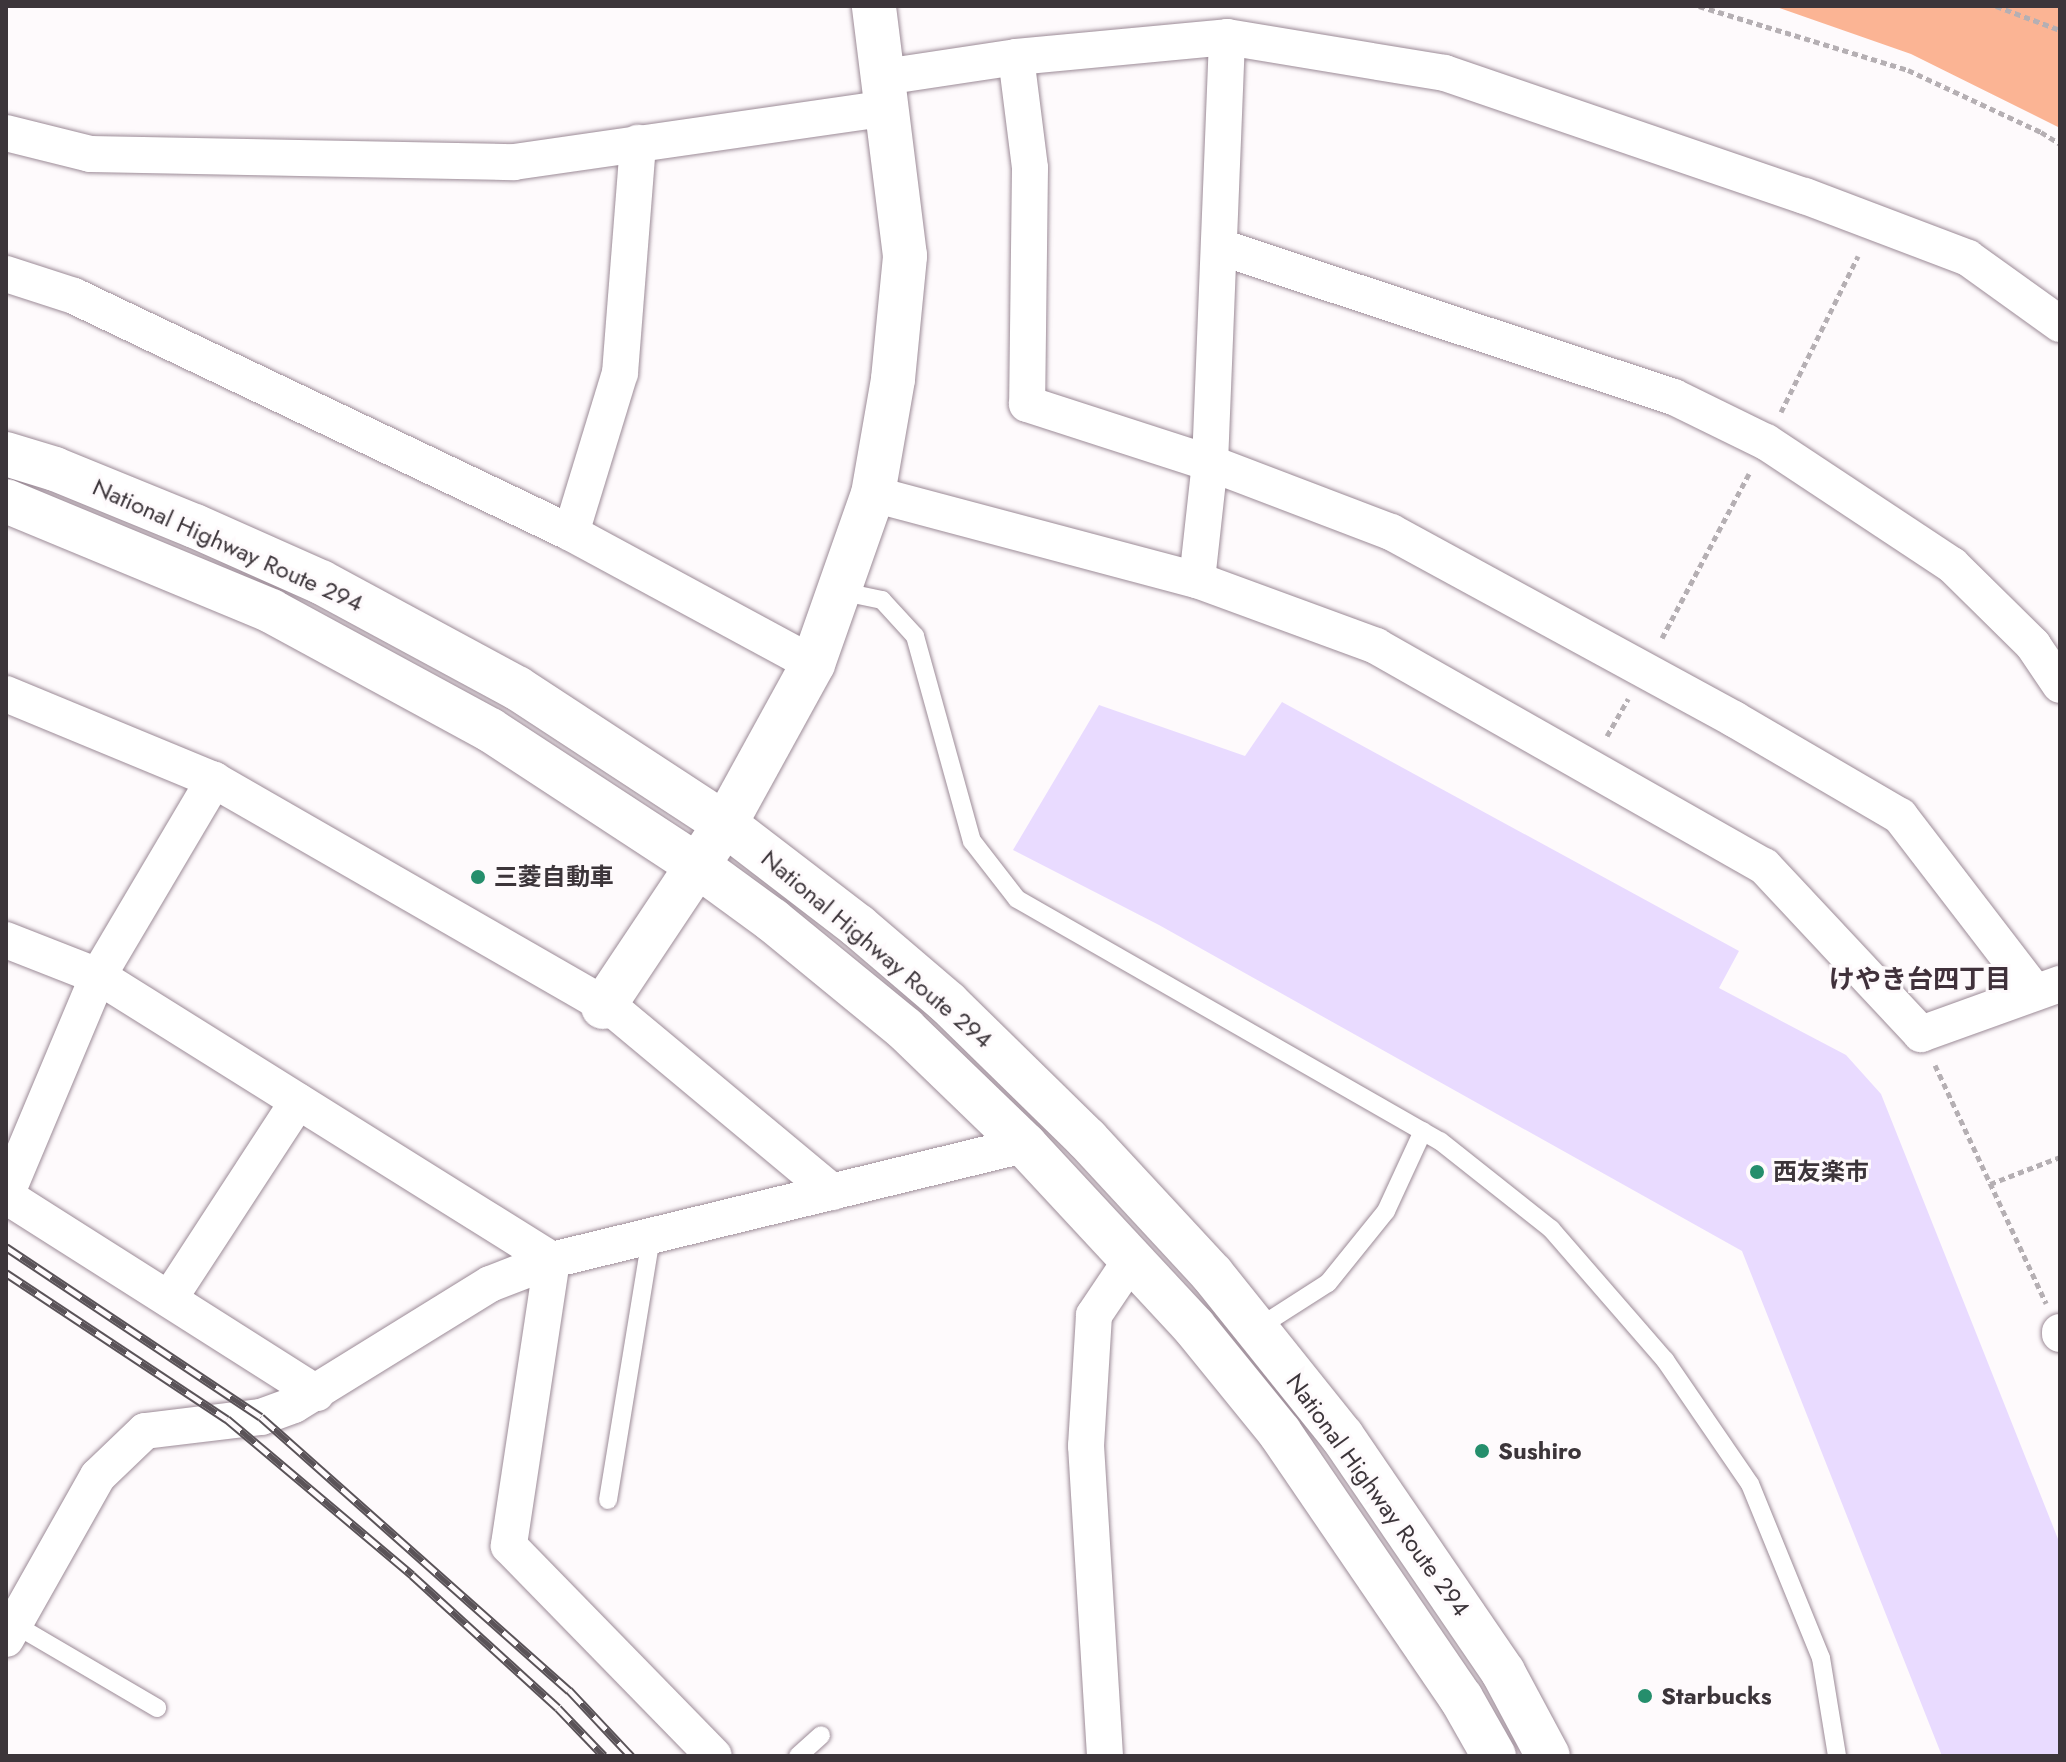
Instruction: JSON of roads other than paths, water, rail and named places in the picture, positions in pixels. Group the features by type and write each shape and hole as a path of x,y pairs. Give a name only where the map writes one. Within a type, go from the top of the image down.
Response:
{"main road":[{"path":"603,1007 725,824 813,664 873,494 893,379 905,256 874,6"},
{"name":"National Highway Route 294","path":"6,454 55,469 181,520 321,582 517,688 725,824 791,872 948,1003 1087,1139 1212,1274 1256,1329 1369,1476 1503,1672 1548,1756"},
{"name":"National Highway Route 294","path":"6,501 271,611 490,730 698,866 772,920 905,1029 1025,1145 1133,1257 1280,1433 1461,1698 1494,1756"}],"street":[{"path":"1197,580 1210,463 1227,37"},
{"path":"6,133 90,154 514,162 638,143 884,93 1016,57 1227,37 1445,73 1968,258 2060,324"},
{"path":"873,494 1197,580 1376,646 1764,866 1921,1034 2048,988 1900,816 1644,670 1391,532 1210,463 1027,404 1030,168 1016,57"},
{"path":"571,533 620,373 638,143"},
{"path":"1220,247 1674,397 1766,442 1952,565 2033,645 2060,685"},
{"path":"6,274 74,296 571,533 813,664"},
{"path":"6,694 214,780 603,1007 615,1011 832,1192"},
{"path":"214,780 98,976 6,1196 317,1393"},
{"path":"6,940 98,976 552,1260"},
{"path":"169,1299 298,1101"},
{"path":"9,1631 98,1476 145,1431 261,1417 317,1393 490,1284 552,1260 1025,1145"},
{"path":"1105,1756 1086,1446 1090,1373 1094,1315 1133,1257"},
{"path":"552,1260 509,1546 714,1756"}],"lane":[{"path":"839,591 882,600 915,636 972,841 1017,899 1423,1131 1551,1229 1665,1360 1750,1484 1821,1658 1837,1756"},
{"path":"1256,1329 1328,1283 1386,1211 1423,1131"},
{"path":"608,1500 651,1236"},
{"path":"9,1631 157,1708"},
{"path":"798,1756 821,1735"}],"railway":[{"path":"6,1247 261,1417 569,1690 631,1756"},
{"path":"6,1273 227,1419 412,1575 558,1708 604,1756"}],"place":[{"name":"三菱自動車","path":"478,877"},
{"name":"西友楽市","path":"1757,1172"},
{"name":"Sushiro","path":"1482,1451"},
{"name":"Starbucks","path":"1645,1696"}],"district":[{"name":"けやき台四丁目","path":"1920,980"}]}
